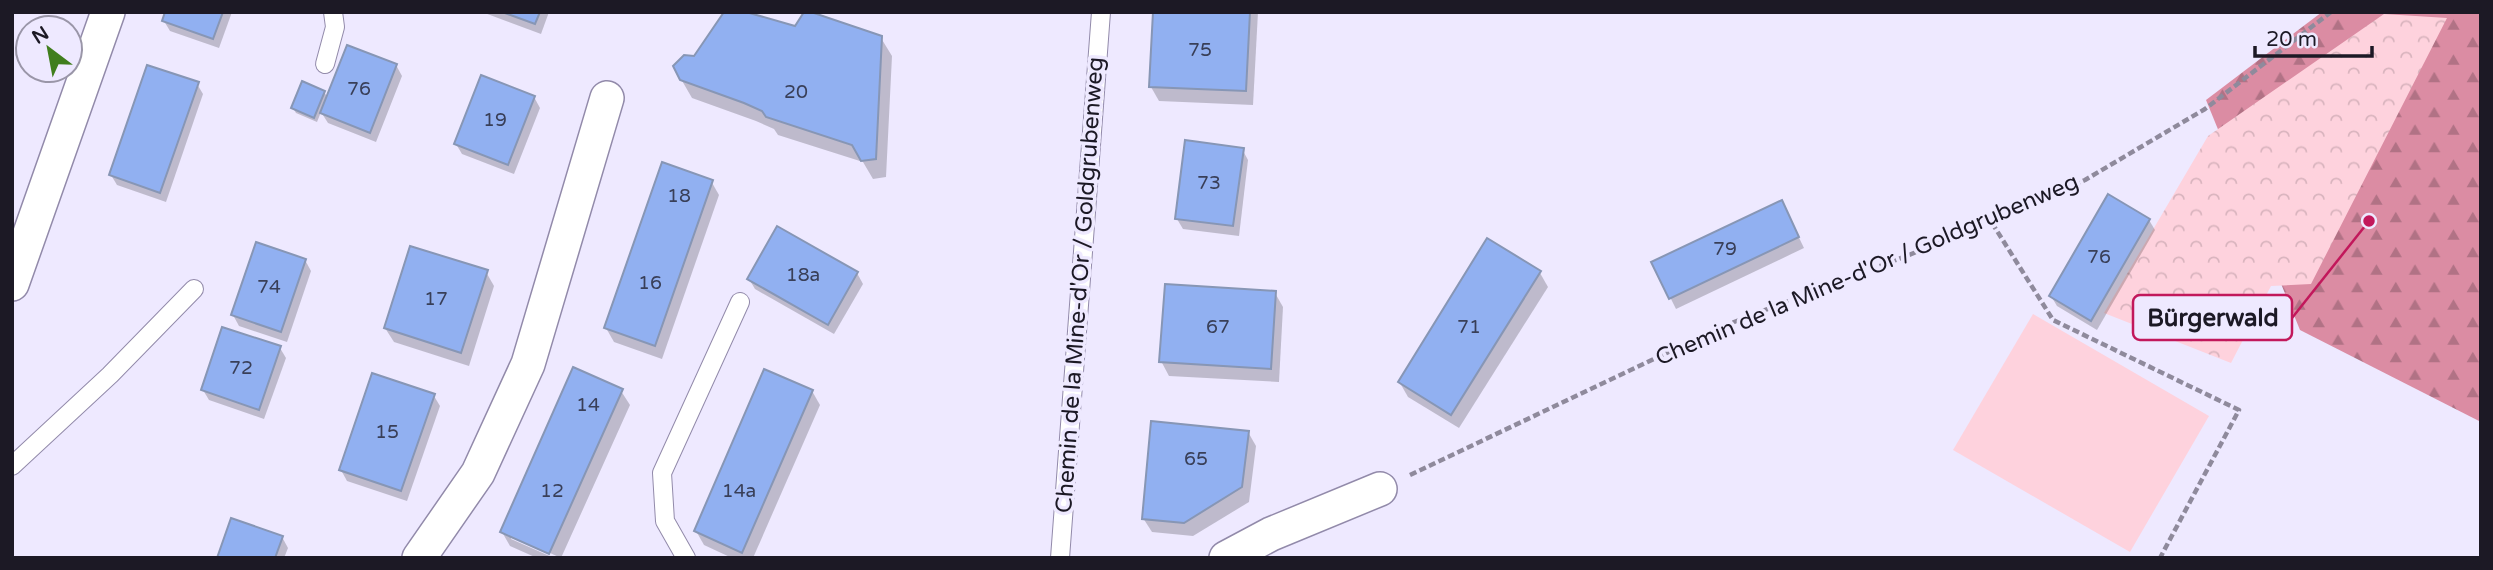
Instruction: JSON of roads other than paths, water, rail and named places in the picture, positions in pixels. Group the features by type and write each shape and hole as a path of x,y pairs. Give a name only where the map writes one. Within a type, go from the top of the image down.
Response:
{"street":[{"path":"12,284 108,12"},
{"path":"419,558 478,472 528,364 607,98"},
{"path":"1226,558 1271,534 1380,489"}],"lane":[{"path":"324,64 335,27 333,12"},
{"name":"Chemin de la Mine-d'Or / Goldgrubenweg","path":"1060,558 1101,12"},
{"path":"12,466 110,375 194,289"},
{"path":"686,558 665,521 662,473 740,302"}],"place":[{"name":"Bürgerwald","path":"2369,221"}]}
